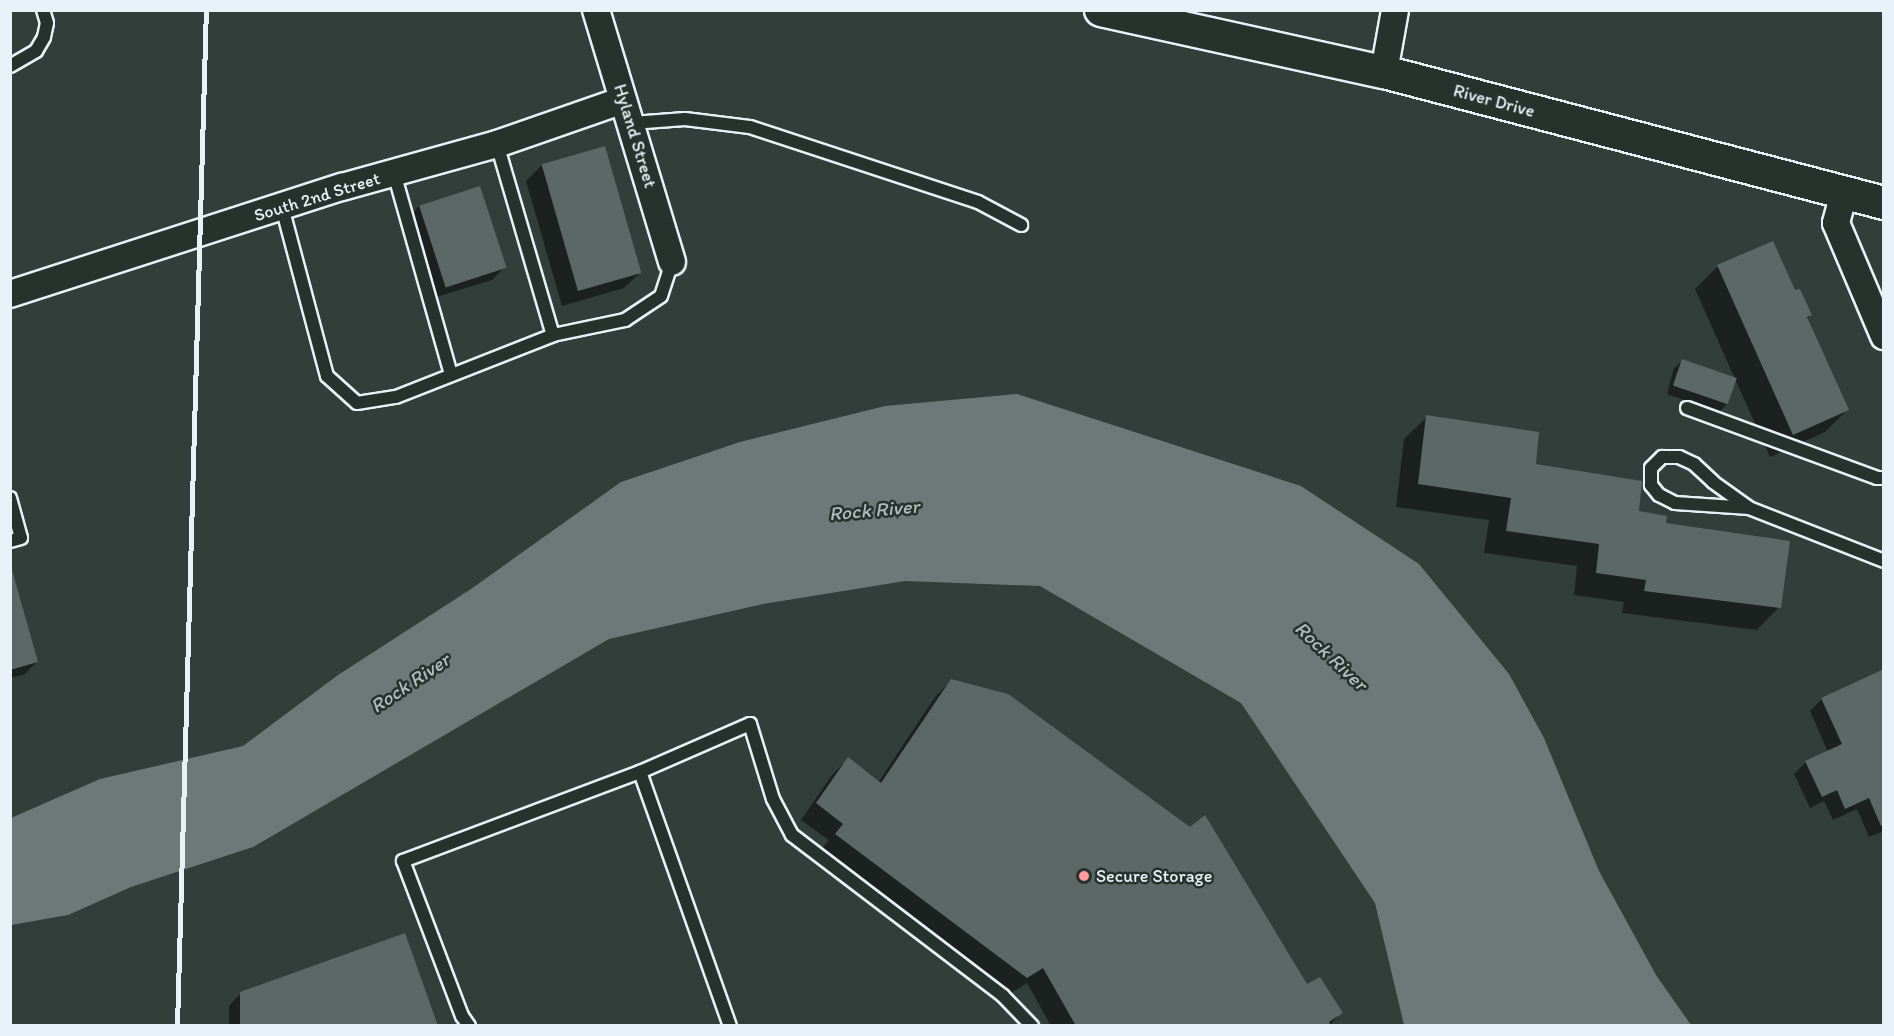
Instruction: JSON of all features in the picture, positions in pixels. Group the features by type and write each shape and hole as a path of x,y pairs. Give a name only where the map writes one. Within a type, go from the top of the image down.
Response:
{"street":[{"name":"Hyland Street","path":"596,10 632,123 672,262"},
{"name":"River Drive","path":"1101,10 1384,72 1884,203"},
{"path":"1384,72 1395,10"},
{"name":"South 2nd Street","path":"10,294 282,207 497,144 623,99"},
{"path":"1844,193 1836,223 1884,336"}],"lane":[{"path":"10,66 36,51 44,37 47,23 44,10"},
{"path":"632,123 685,119 759,129 978,202 1021,225"},
{"path":"497,144 553,335"},
{"path":"394,173 451,374"},
{"path":"282,207 327,376 357,403 396,397 553,335 625,320 661,296 672,262"},
{"path":"1687,408 1877,478 1884,478"},
{"path":"1749,508 1675,503 1659,495 1651,485 1651,468 1662,457 1679,458 1694,464 1713,482 1749,508 1884,561"},
{"path":"10,498 21,538 10,541"},
{"path":"470,1026 462,1016 404,861 640,772 750,724 773,799 792,835 1003,996 1032,1026"},
{"path":"640,772 730,1026"}],"water":[{"name":"Rock River","path":"1017,394 1301,486 1419,564 1509,674 1544,738 1599,871 1656,975 1691,1025 1404,1025 1375,903 1241,703 1040,586 905,581 763,604 609,639 253,847 131,887 68,915 11,925 11,818 100,779 243,746 338,675 471,589 621,482 740,442 885,406"}],"building":[{"path":"605,146 641,273 578,291 542,164"},
{"path":"480,186 507,268 446,288 419,206"},
{"path":"1773,241 1795,290 1800,289 1812,315 1807,317 1849,410 1793,435 1717,265"},
{"path":"1682,359 1737,378 1728,404 1673,385"},
{"path":"1426,415 1539,432 1536,464 1642,481 1639,511 1667,516 1666,523 1790,541 1781,608 1644,591 1646,580 1596,573 1599,544 1506,531 1511,498 1418,484"},
{"path":"10,563 38,662 10,670"},
{"path":"1884,669 1884,825 1881,826 1869,798 1845,809 1837,790 1822,797 1805,761 1842,744 1821,698"},
{"path":"951,679 1008,694 1190,827 1205,815 1307,984 1320,977 1343,1013 1329,1022 1331,1026 1076,1026 1043,968 1027,978 835,834 843,824 816,803 848,757 881,783"},
{"path":"405,933 438,1026 240,1026 240,992"}],"railway":[{"path":"177,1026 206,10"}],"place":[{"name":"Secure Storage","path":"1084,876"}]}
